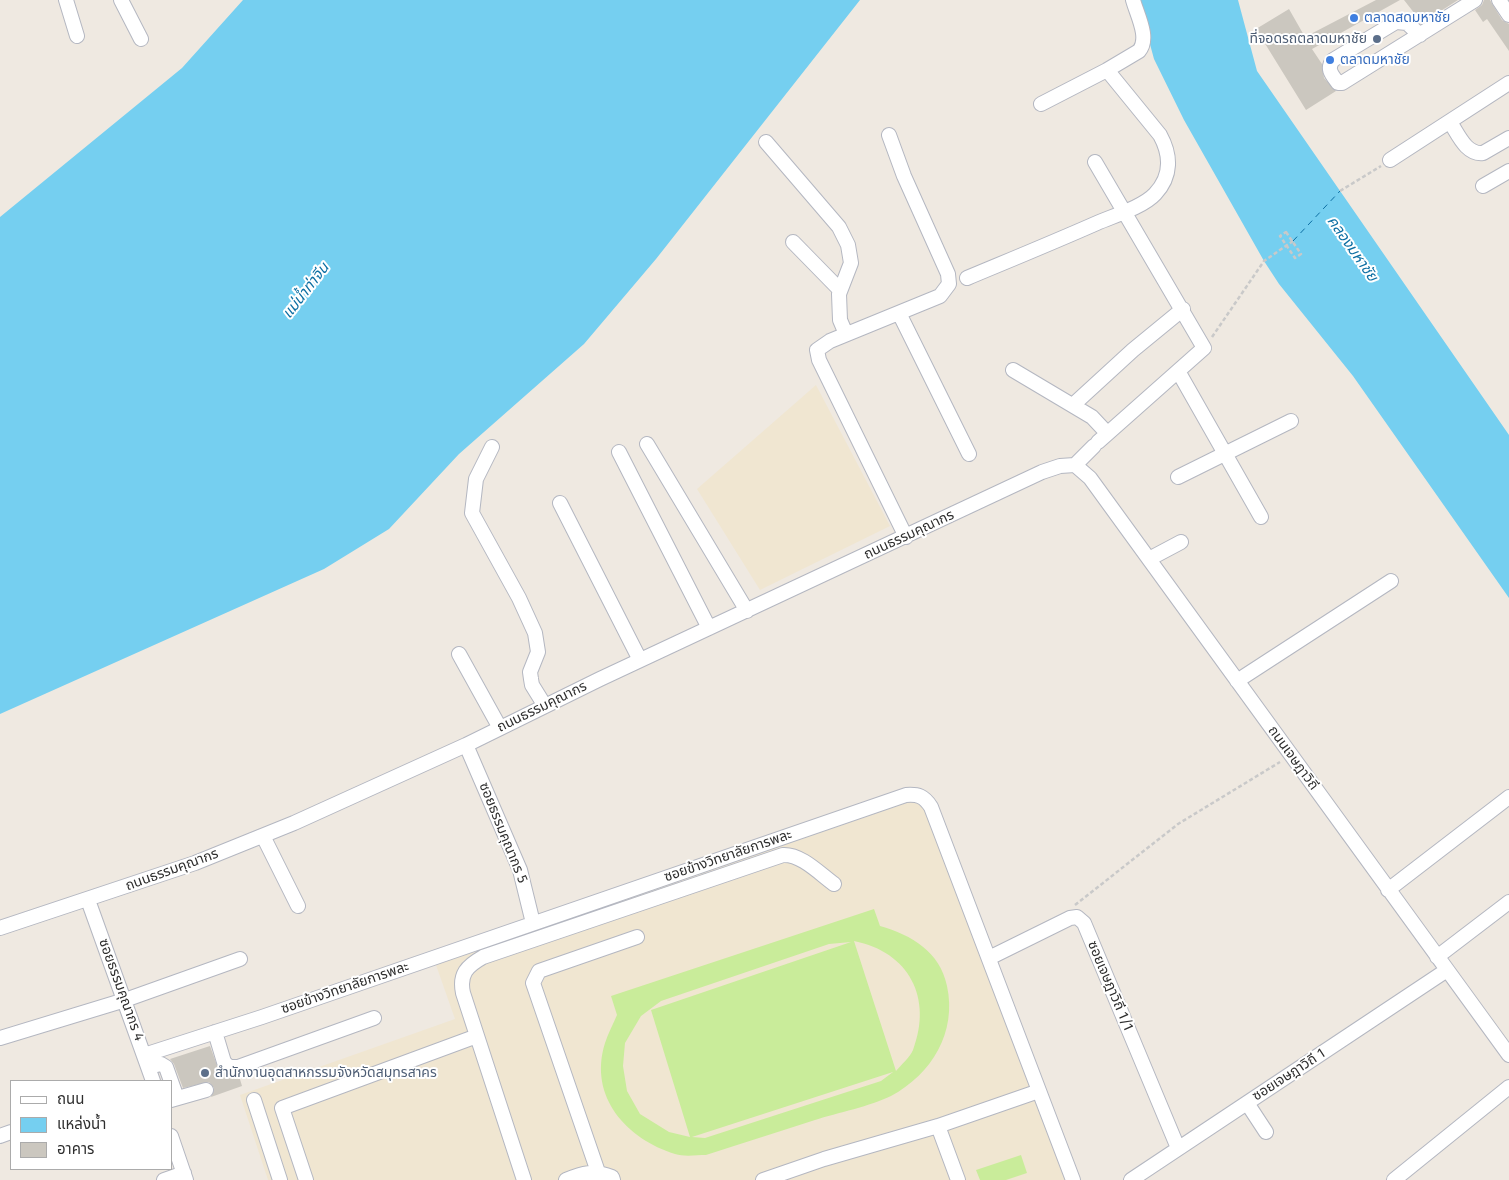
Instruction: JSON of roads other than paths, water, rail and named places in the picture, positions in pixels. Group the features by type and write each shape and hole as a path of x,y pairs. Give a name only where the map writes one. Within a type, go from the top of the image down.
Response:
{"street":[{"path":"66,0 77,36"},
{"path":"121,0 141,39"},
{"path":"1041,104 1139,52 1143,47 1144,36 1133,0"},
{"path":"1420,35 1407,23 1396,22 1333,60 1330,64 1330,72 1338,83 1342,83 1420,35 1475,0"},
{"path":"1499,0 1509,15"},
{"path":"967,278 1124,212 1153,196 1166,178 1169,161 1166,146 1160,135 1107,70"},
{"path":"1390,160 1509,83"},
{"path":"1450,122 1468,149 1478,154 1509,138"},
{"path":"889,135 949,279 949,284 940,296 846,334 820,346 817,350 819,360 906,537"},
{"path":"766,142 839,227 848,245 851,263 840,290 840,320 846,334"},
{"path":"1075,465 1100,440 1204,348 1183,309 1095,162"},
{"path":"1484,186 1509,171"},
{"path":"793,242 840,290"},
{"path":"1073,406 1133,350 1183,309"},
{"path":"898,313 969,454"},
{"path":"1013,370 1092,417 1100,440"},
{"path":"1178,371 1261,517"},
{"path":"1178,476 1290,421"},
{"path":"647,444 746,611"},
{"path":"492,447 476,479 472,513 535,633 538,652 530,672 532,685 545,706"},
{"path":"619,452 709,628"},
{"name":"ถนนธรรมคุณากร","path":"0,928 88,900 263,836 466,744 640,660 1050,468 1075,465"},
{"name":"ถนนเจษฎาวิถี","path":"1075,465 1090,478 1509,1055"},
{"path":"560,503 640,660"},
{"path":"1149,559 1181,542"},
{"path":"1237,681 1392,581"},
{"path":"459,654 500,728"},
{"name":"ซอยธรรมคุณากร 5","path":"466,744 520,870 533,923"},
{"name":"ซอยข้างวิทยาลัยการพละ","path":"146,1061 215,1032 906,795 913,795 926,799 931,807 1073,1180"},
{"path":"1388,890 1509,797"},
{"path":"263,836 298,906"},
{"path":"524,1180 461,982 464,972 472,963 484,957 783,855 791,854 834,884"},
{"name":"ซอยธรรมคุณากร 4","path":"88,900 153,1080"},
{"path":"1437,957 1509,902"},
{"name":"ซอยเจษฎาวิถี 1/1","path":"989,958 1070,918 1077,917 1084,923 1178,1148"},
{"path":"598,1172 533,982 539,971 637,937"},
{"path":"0,1038 125,1000 240,959"},
{"name":"ซอยเจษฎาวิถี 1","path":"1131,1180 1447,970"},
{"path":"215,1032 224,1062 229,1067 238,1067 374,1018"},
{"path":"306,1180 282,1108 477,1036"},
{"path":"146,1061 166,1067 169,1080"},
{"path":"1394,1180 1509,1087"},
{"path":"174,1099 206,1090"},
{"path":"763,1180 824,1159 938,1126 1040,1091"},
{"path":"254,1100 280,1180"},
{"path":"1247,1103 1266,1132"},
{"path":"938,1126 958,1180"},
{"path":"164,1180 185,1177 172,1139"},
{"path":"566,1180 586,1172 598,1172 612,1177 613,1180"}],"water":[{"name":"แม่น้ำท่าจีน","path":"243,0 860,0 656,259 584,344 459,454 389,529 324,569 0,714 0,217 182,68"},
{"name":"คลองมหาชัย","path":"1138,0 1238,0 1257,71 1509,435 1509,598 1353,376 1279,284 1264,261 1184,120 1154,59"}],"place":[{"name":"ตลาดสดมหาชัย","path":"1354,18"},
{"name":"ที่จอดรถตลาดมหาชัย","path":"1377,39"},
{"name":"ตลาดมหาชัย","path":"1330,60"},
{"name":"สำนักงานอุตสาหกรรมจังหวัดสมุทรสาคร","path":"205,1073"}]}
